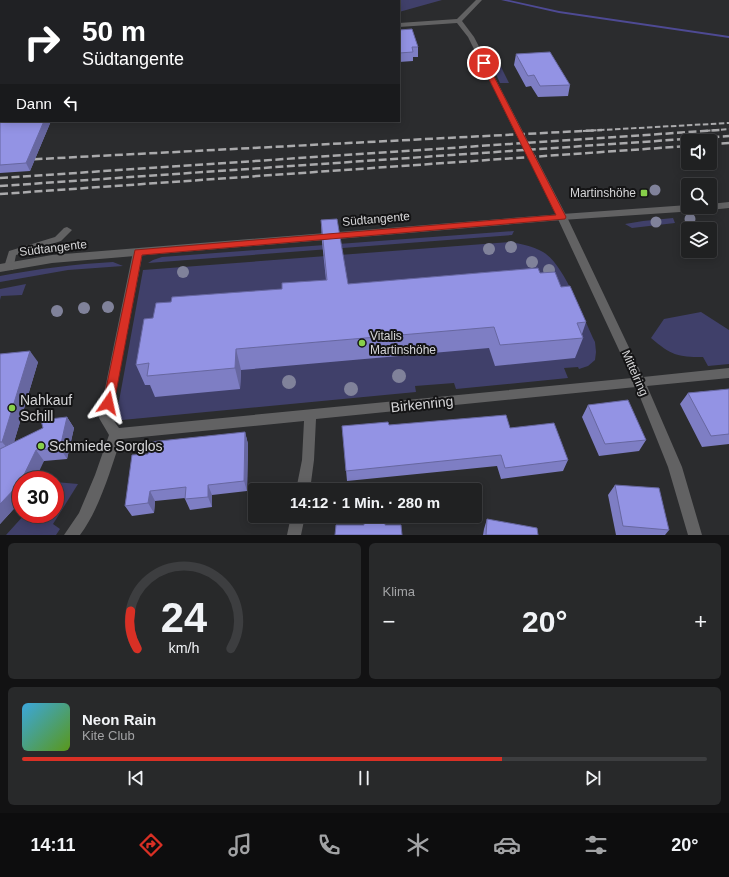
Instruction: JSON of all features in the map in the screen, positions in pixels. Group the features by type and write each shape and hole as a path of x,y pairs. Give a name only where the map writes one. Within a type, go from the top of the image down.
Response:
{"street":[{"path":"400,25 460,21 466,12 479,0"},
{"name":"Mittelring","path":"460,21 471,37 562,217 639,381 675,467 695,535"},
{"name":"Südtangente","path":"717,207 729,206"},
{"name":"Südtangente","path":"4,267 52,259 562,217 681,209"},
{"path":"4,267 12,253 58,239 67,230"},
{"path":"71,535 84,518 102,475 116,434 105,418 138,252"},
{"name":"Birkenring","path":"116,434 729,373"},
{"path":"304,483 308,460 310,415"},
{"path":"294,535 297,523"}],"shaded area":[{"path":"400,0 442,0 400,12"},
{"path":"489,50 493,51 509,83 500,83 495,72 498,67"},
{"path":"673,218 675,223 632,228 625,224 643,221"},
{"path":"514,231 512,235 148,263 162,257"},
{"path":"510,242 535,248 543,252 559,268 573,293 595,342 595,360 588,366 579,369 578,367 564,368 568,378 456,389 454,383 415,386 416,392 122,420 117,412 143,270"},
{"path":"113,262 123,266 68,270 0,282 0,276 14,273 70,265"},
{"path":"26,284 22,295 1,296 0,300 0,289"},
{"path":"701,312 729,330 729,364 708,366 703,357 675,354 651,338 664,319"},
{"path":"64,483 78,484 64,506"},
{"path":"17,523 54,523 60,529 56,535 6,535"}],"building":[{"path":"412,29 418,47 412,47 413,52 400,53 400,30"},
{"path":"550,52 570,85 540,86 534,75 528,76 516,54"},
{"path":"0,122 44,122 26,163 0,165"},
{"path":"337,219 348,284 538,268 540,273 555,272 561,287 570,286 586,322 577,323 583,338 500,345 494,327 236,349 235,368 147,376 149,363 136,365 144,319 153,318 156,303 171,302 172,297 282,289 282,283 327,280 321,220"},
{"path":"30,351 2,442 0,442 0,354"},
{"path":"729,389 729,434 711,436 688,393"},
{"path":"628,400 646,440 605,444 588,405"},
{"path":"506,415 510,428 554,423 568,460 505,468 501,455 346,471 342,426 388,422 389,425"},
{"path":"67,417 60,448 36,450 26,471 12,471 12,491 0,504 0,449 43,428 41,420"},
{"path":"245,432 244,481 208,485 208,497 185,499 186,487 150,491 148,503 125,506 132,455 148,454 150,442"},
{"path":"615,485 659,488 669,530 623,526"},
{"path":"487,519 537,528 538,535 486,535"},
{"path":"364,523 385,523 385,525 401,525 402,535 335,535 336,525 364,525"}],"waterway":[{"path":"503,0 559,12 729,37"}],"railway":[{"path":"590,131 729,123"},
{"path":"705,131 729,129"},
{"path":"590,131 602,130"},
{"path":"705,131 720,130"},
{"path":"583,131 590,131"},
{"path":"0,161 590,131"},
{"path":"0,178 705,131"},
{"path":"0,186 729,136"},
{"path":"717,144 729,143"},
{"path":"0,194 681,146"}],"place":[{"name":"Martinshöhe","path":"644,193"},
{"name":"Vitalis Martinshöhe","path":"362,343"},
{"name":"Nahkauf Schill","path":"12,408"},
{"name":"Schmiede Sorglos","path":"41,446"}],"route":[{"path":"108,403 138,252 562,217 484,63"}]}
